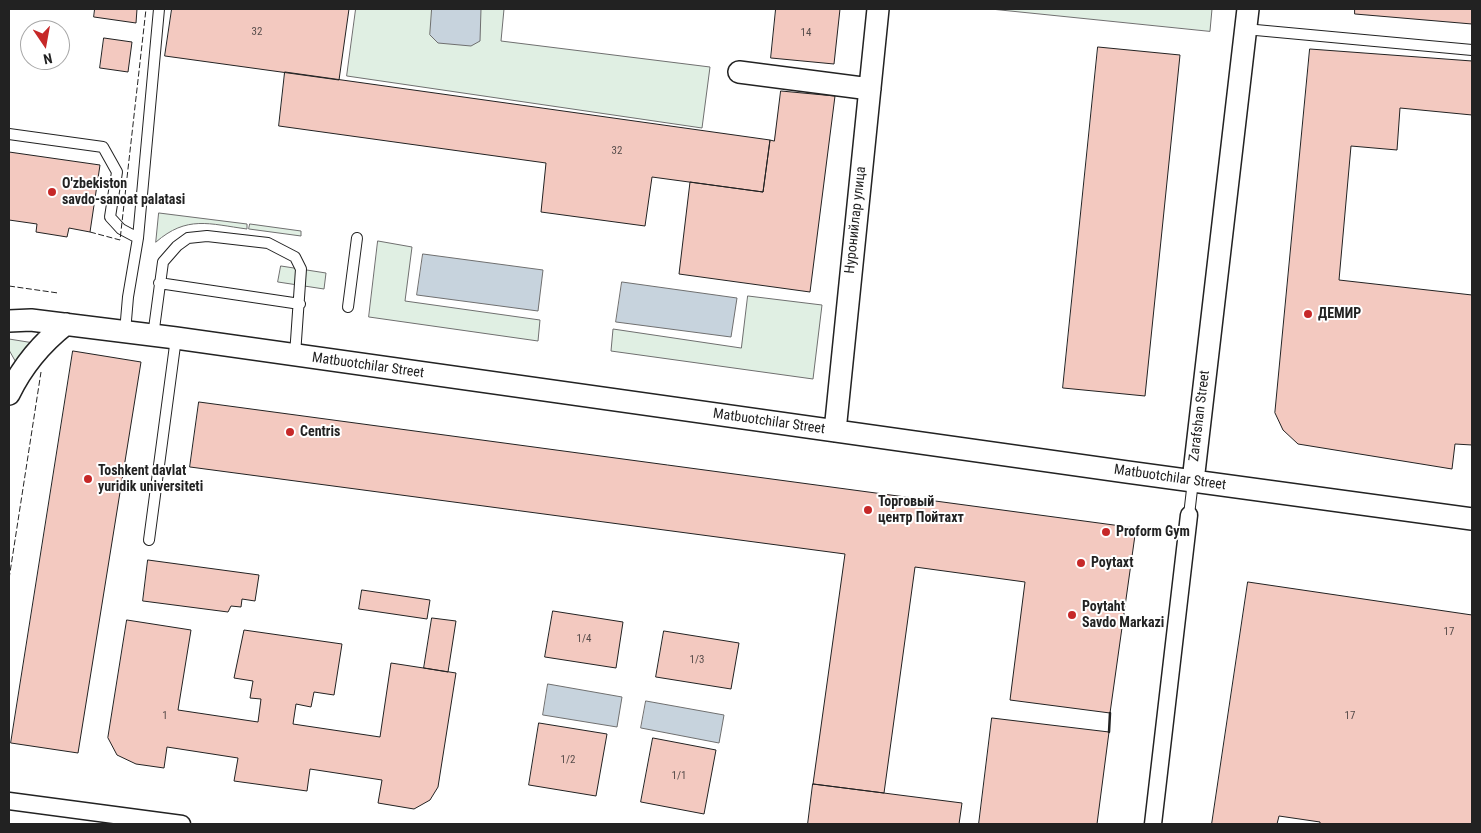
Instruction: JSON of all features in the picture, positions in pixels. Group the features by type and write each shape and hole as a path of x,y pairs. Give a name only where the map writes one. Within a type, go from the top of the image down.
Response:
{"street":[{"name":"Нуронийлар улица","path":"835,431 878,9"},
{"name":"Zarafshan Street","path":"1193,481 1247,19"},
{"path":"739,72 870,89"},
{"name":"Matbuotchilar Street","path":"9,320 31,320 176,338 1472,519"},
{"path":"9,394 32,358 52,334 66,324"},
{"name":"Zarafshan Street","path":"1153,824 1189,515"},
{"path":"9,801 182,824"}],"lane":[{"path":"125,332 128,297 138,238 159,9"},
{"path":"1247,19 1472,50"},
{"path":"9,134 103,147 117,172 110,217 121,229 138,238"},
{"path":"153,336 163,262 177,246 188,238 207,236 268,243 289,252 295,257 301,269 295,355"},
{"path":"348,307 357,238"},
{"path":"160,283 300,304"},
{"path":"149,540 176,338"},
{"name":"Zarafshan Street","path":"1189,515 1193,481"}],"green space":[{"path":"356,9 504,9 501,41 710,67 702,128 347,76"},
{"path":"991,9 1212,9 1210,31"},
{"path":"159,213 247,224 247,229 199,223 178,228 167,233 156,242"},
{"path":"250,224 301,231 301,236 249,229"},
{"path":"378,241 412,247 405,301 540,320 538,341 369,317"},
{"path":"281,266 326,273 324,289 278,282"},
{"path":"748,296 822,305 813,379 611,351 613,329 741,348"},
{"path":"9,339 34,343 18,366 9,350"}],"shaded area":[{"path":"432,9 481,9 480,41 471,46 438,43 430,35"},
{"path":"423,254 543,270 538,311 417,295"},
{"path":"622,282 737,298 731,337 616,322"},
{"path":"548,684 622,697 617,727 543,715"},
{"path":"646,701 724,715 719,743 641,728"}],"building":[{"path":"95,9 137,9 136,23 94,17"},
{"path":"172,9 349,9 339,80 165,56"},
{"path":"776,9 840,9 834,64 771,58"},
{"path":"1355,9 1472,9 1472,24 1355,14"},
{"path":"104,38 132,42 128,72 100,68"},
{"path":"1098,47 1180,55 1145,396 1063,388"},
{"path":"1310,49 1472,61 1472,115 1400,108 1397,150 1351,146 1339,280 1472,295 1472,445 1455,444 1452,469 1298,444 1283,430 1275,413"},
{"path":"285,72 770,140 763,192 652,177 645,226 541,212 546,163 279,126"},
{"path":"781,91 835,96 810,292 679,274 690,182 763,192 770,140 774,141"},
{"name":"O'zbekiston savdo-sanoat palatasi","path":"9,152 100,165 90,232 69,228 67,237 36,232 37,224 9,220"},
{"name":"Toshkent davlat yuridik universiteti","path":"73,351 141,362 78,753 11,743"},
{"name":"Poytaht Savdo Markazi","path":"199,402 1136,528 1110,713 1010,700 1025,582 915,567 884,793 813,784 845,554 190,467"},
{"path":"148,560 259,575 255,601 242,599 241,607 231,606 228,612 143,601"},
{"path":"1248,582 1472,615 1472,824 1320,824 1320,822 1279,816 1277,824 1212,824"},
{"path":"362,590 430,600 427,619 359,609"},
{"path":"553,611 623,622 616,668 545,657"},
{"path":"432,618 456,621 448,672 424,668"},
{"path":"127,620 191,630 178,710 258,722 261,699 250,698 253,681 234,678 244,630 342,644 334,695 314,692 311,707 296,704 293,724 380,737 391,663 456,673 438,787 430,800 414,809 378,803 382,780 310,769 307,791 234,781 238,758 167,747 164,768 136,764 117,755 108,738"},
{"path":"664,631 739,643 731,689 656,677"},
{"path":"992,718 1109,732 1097,824 979,824"},
{"path":"539,723 607,734 596,796 529,785"},
{"path":"653,738 716,750 704,814 641,802"},
{"path":"813,784 962,803 959,824 808,824"}],"fence":[{"path":"90,232 120,240 146,9"},
{"path":"9,286 58,293"},
{"path":"9,579 41,372"}],"wall":[{"path":"1109,732 1110,713"}],"place":[{"name":"O'zbekiston savdo-sanoat palatasi","path":"52,192"},
{"name":"ДЕМИР","path":"1308,314"},
{"name":"Centris","path":"290,432"},
{"name":"Toshkent davlat yuridik universiteti","path":"88,479"},
{"name":"Торговый центр Пойтахт","path":"868,510"},
{"name":"Proform Gym","path":"1106,532"},
{"name":"Poytaxt","path":"1081,563"},
{"name":"Poytaht Savdo Markazi","path":"1072,615"}]}
